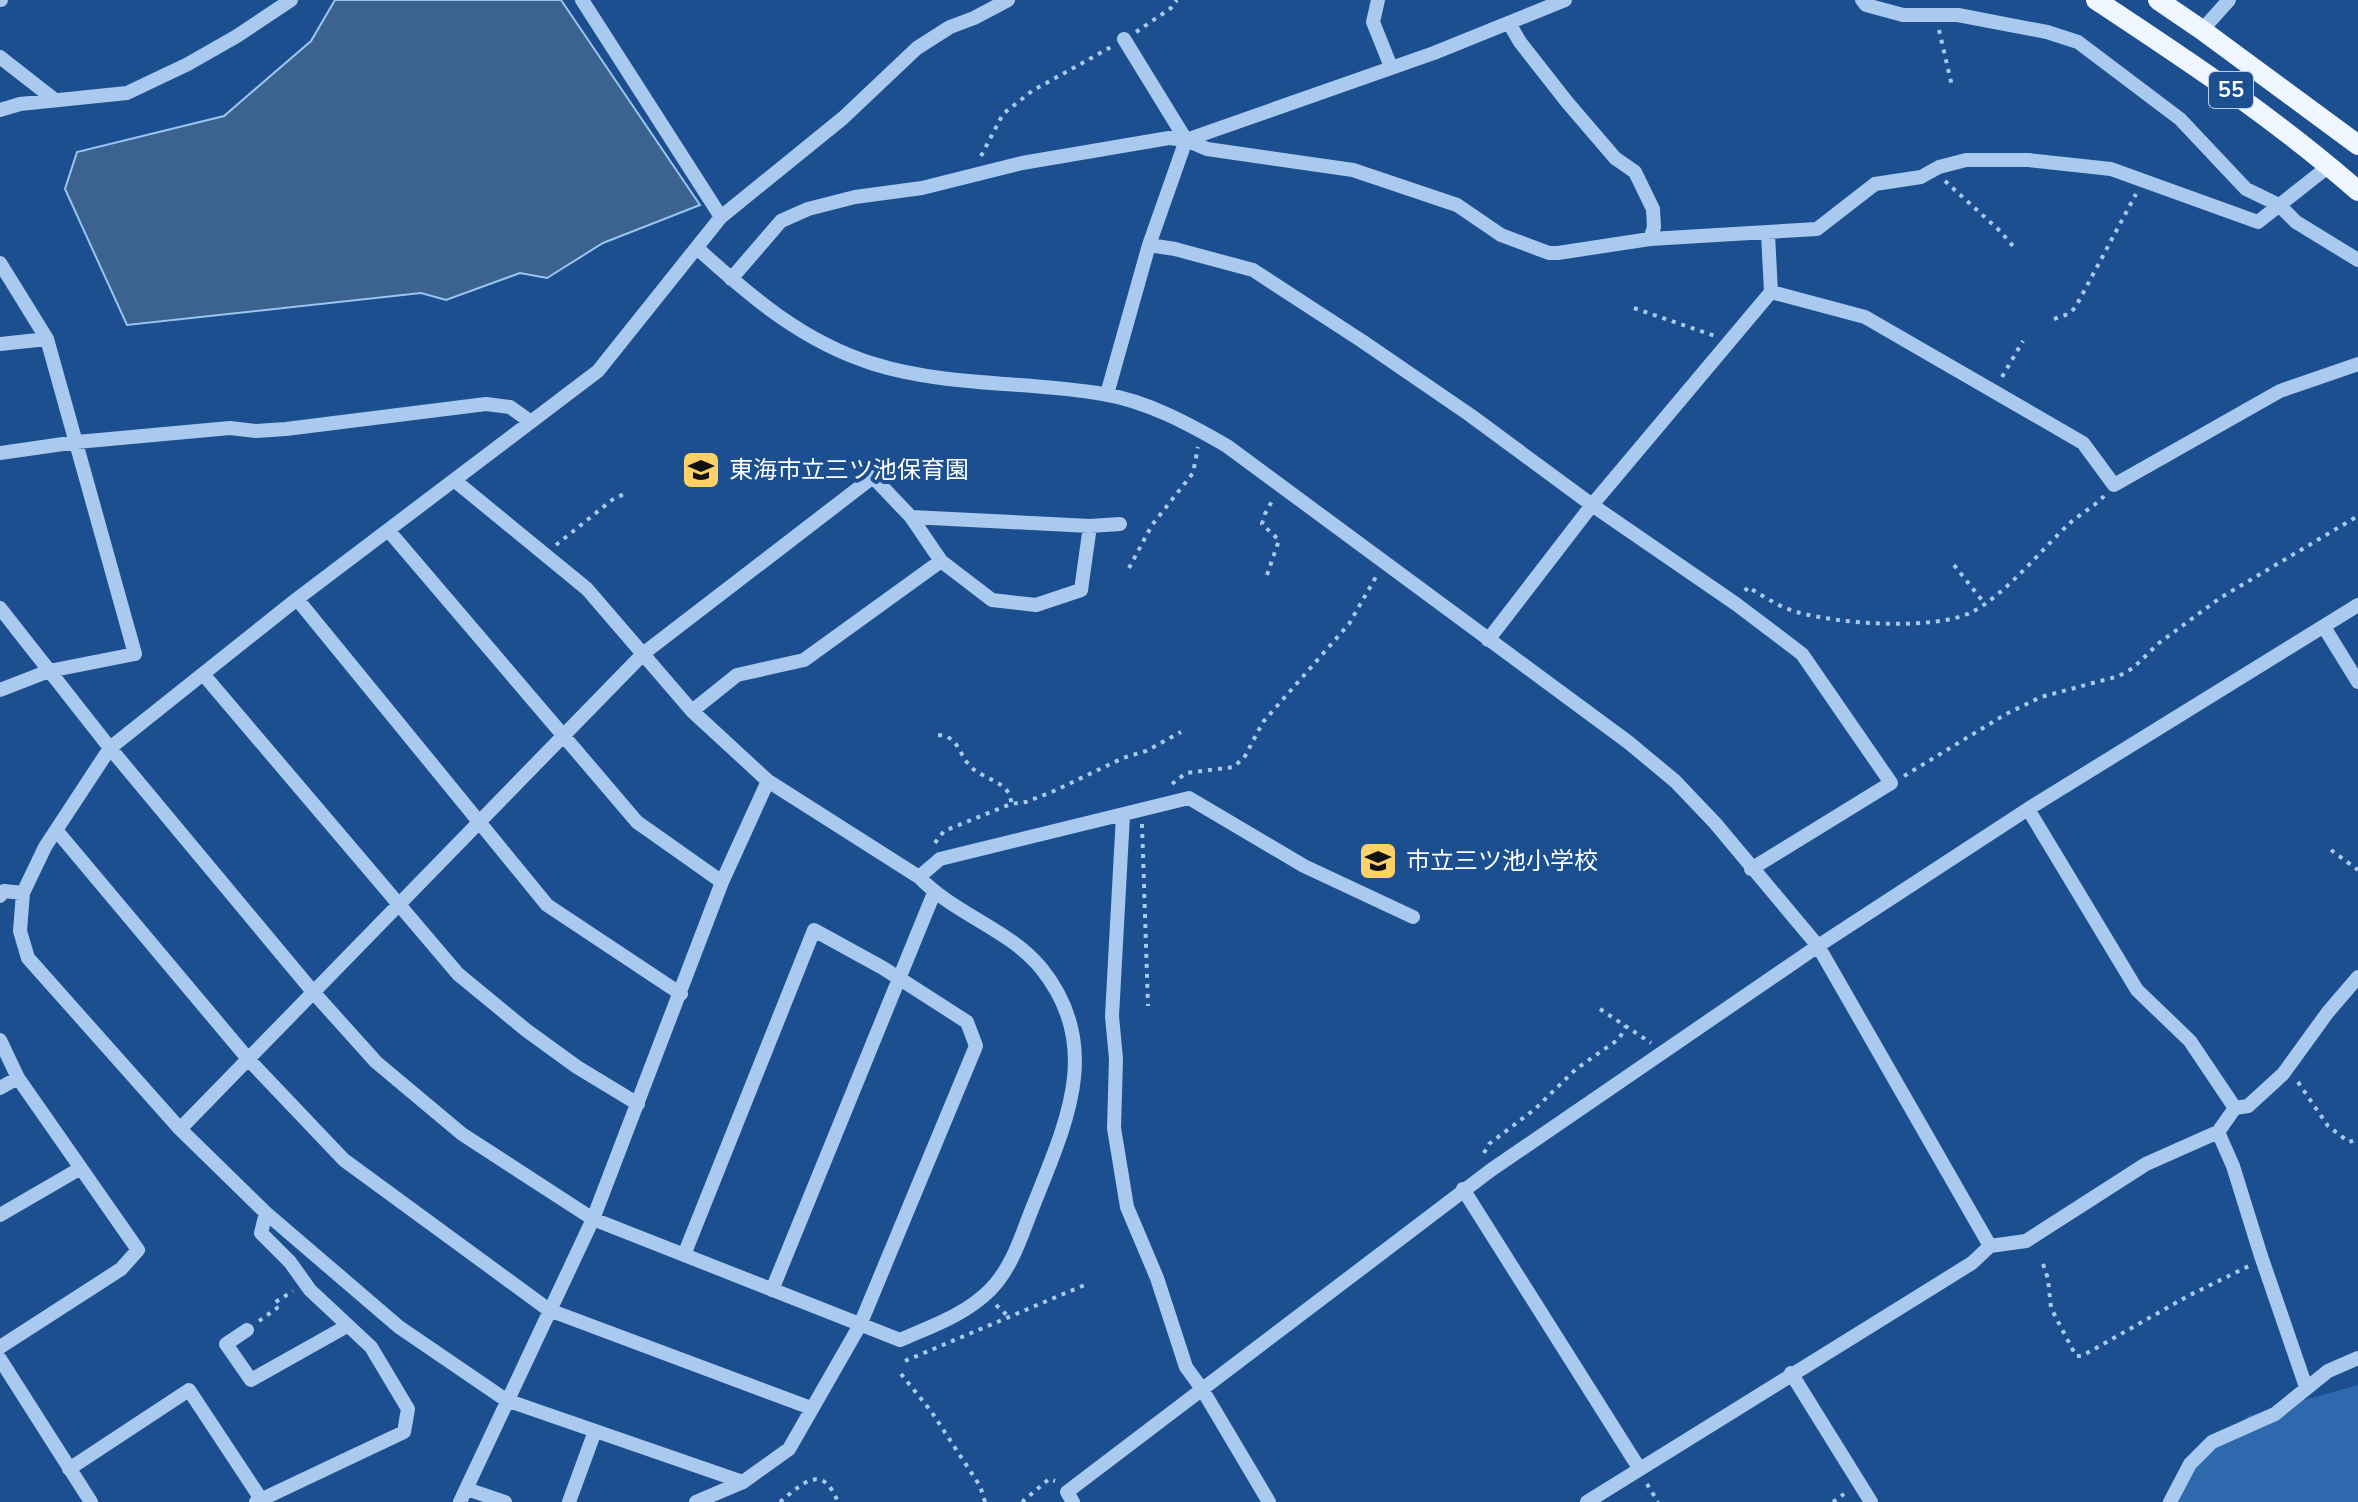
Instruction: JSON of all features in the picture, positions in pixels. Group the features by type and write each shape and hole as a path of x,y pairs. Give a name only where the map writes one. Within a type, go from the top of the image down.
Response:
{"main road":[{"name":"55","path":"2096,0 2223,84 2358,191"},
{"name":"55","path":"2158,0 2356,141"}],"street":[{"path":"0,110 20,104 127,93 188,64 291,0"},
{"path":"582,0 721,217"},
{"path":"743,1482 506,1400 399,1327 266,1213 180,1129 28,958 20,931 23,893 45,847 110,748 297,599 598,371 721,217 843,118 917,48 950,27 1008,0"},
{"path":"1378,0 1373,22 1391,67"},
{"path":"1186,140 1391,67 1565,0"},
{"path":"1862,0 1866,5 1903,15 1941,15 2047,32 2078,42 2180,119 2246,189 2279,205 2296,222 2358,260"},
{"path":"1941,15 1958,0"},
{"path":"2202,30 2229,0"},
{"path":"1509,23 1567,102 1615,158 1635,172 1653,209 1654,227 1650,239"},
{"path":"1124,39 1186,140"},
{"path":"0,57 55,100"},
{"path":"731,279 781,221 808,209 855,197 922,188 1086,150 1169,138 1186,140 1207,149 1353,170 1457,205 1501,235 1549,253 1650,239 1817,229 1875,184 1921,177 1939,167 1966,160 2028,160 2111,169 2258,222 2329,166"},
{"path":"1107,394 1149,245 1186,140"},
{"path":"1488,640 1592,505 1771,292 1768,234"},
{"path":"1149,245 1253,270 1446,399 1802,654 1891,783 1751,869"},
{"path":"697,248 753,299 805,335 872,363 931,376 1107,394 1169,415 1204,433 1227,446 1628,742 1675,781 1715,823 1818,946 1990,1246"},
{"path":"0,263 47,339 135,654 49,671 0,692"},
{"path":"1771,292 1865,317 2083,443 2114,485 2280,391 2358,364"},
{"path":"0,344 47,339"},
{"path":"0,453 77,442 230,428 256,431 286,429 486,404 510,407 531,422"},
{"path":"180,1129 644,653 873,477 911,517 941,561 992,600 1036,605 1081,590 1090,526"},
{"path":"0,608 110,748 314,993 376,1062 462,1134 593,1219 900,1340 965,1311 993,1288 1014,1255 1063,1130 1074,1092 1076,1066 1068,1015 1040,967 1016,946 934,893 919,877 768,781 692,711 587,589 454,480"},
{"path":"911,517 1090,526 1120,524"},
{"path":"388,530 637,822 722,882"},
{"path":"692,711 737,675 804,660 941,561"},
{"path":"297,599 547,905 681,994"},
{"path":"1070,1497 1202,1389 1463,1189 1818,946 2028,809 2358,605"},
{"path":"2324,627 2358,682"},
{"path":"203,674 458,974 577,1067 638,1104"},
{"path":"505,1502 464,1495 593,1219 722,882 768,781"},
{"path":"919,877 940,859 1189,798 1304,866 1413,917"},
{"path":"2028,809 2137,990 2190,1041 2235,1108"},
{"path":"1123,815 1112,1016 1116,1059 1114,1128 1127,1207 1157,1278 1186,1367 1269,1502"},
{"path":"56,830 249,1060 344,1160 549,1310 811,1408"},
{"path":"0,896 4,891 23,893"},
{"path":"772,1290 934,893"},
{"path":"684,1255 814,930 967,1022 976,1046 860,1325 789,1449 743,1482 696,1502"},
{"path":"1587,1502 1972,1263 1990,1246 2026,1241 2146,1164 2218,1132 2235,1108 2248,1106 2287,1069 2358,977"},
{"path":"0,1040 18,1078 138,1250 121,1269 0,1347"},
{"path":"0,1088 18,1078"},
{"path":"2218,1132 2233,1166 2306,1387"},
{"path":"0,1215 81,1168"},
{"path":"1463,1189 1639,1468"},
{"path":"69,1469 189,1390 259,1501 404,1432 408,1409 371,1347 305,1283 290,1262 261,1233 266,1213"},
{"path":"247,1330 226,1344 251,1380 347,1326"},
{"path":"2170,1502 2190,1464 2212,1442 2275,1414 2328,1371 2358,1358"},
{"path":"0,1359 91,1502"},
{"path":"1791,1373 1871,1502"},
{"path":"569,1502 595,1431"}],"path":[{"path":"973,176 973,169 1003,114 1032,91 1124,39 1171,8 1177,0"},
{"path":"1941,15 1952,86"},
{"path":"1939,167 1944,180 2013,246"},
{"path":"2054,319 2075,308 2143,181"},
{"path":"1634,308 1727,343"},
{"path":"1994,392 2023,341"},
{"path":"1129,568 1152,525 1193,473 1196,452 1204,433"},
{"path":"1736,604 1748,587 1796,612 1873,623 1932,623 1970,613 1985,604 2114,485"},
{"path":"1267,575 1279,540 1262,524 1281,486"},
{"path":"545,555 612,500 624,494"},
{"path":"1891,783 2006,714 2041,697 2119,676 2133,668 2159,643 2220,598 2358,516"},
{"path":"1165,804 1165,794 1175,780 1186,773 1233,767 1244,758 1263,722 1349,624 1384,563"},
{"path":"1954,565 1985,604"},
{"path":"940,859 932,850 944,831 1011,804 1026,802 1054,791 1123,758 1146,751 1181,732"},
{"path":"938,735 947,735 956,742 969,766 1006,789 1011,796 1011,804"},
{"path":"1141,811 1148,1006"},
{"path":"2331,850 2358,870"},
{"path":"1600,1009 1659,1048 1661,1054"},
{"path":"1491,1170 1484,1157 1484,1150 1489,1144 1535,1109 1576,1069 1619,1039 1626,1026"},
{"path":"2287,1069 2328,1126 2349,1142 2358,1139"},
{"path":"2043,1264 2051,1308 2076,1356 2082,1356 2220,1279 2262,1260"},
{"path":"247,1330 277,1308 274,1303 305,1283"},
{"path":"905,1361 1087,1284"},
{"path":"901,1374 931,1411 980,1486 985,1502"},
{"path":"780,1502 797,1488 817,1479 831,1485 838,1502"},
{"path":"1022,1502 1049,1479 1057,1481 1070,1497"},
{"path":"1833,1502 1844,1494"}],"shaded area":[{"path":"335,0 561,0 700,205 603,243 547,278 520,273 446,300 421,293 127,325 65,189 77,152 224,116 311,41"},
{"path":"2358,1385 2358,1502 2175,1502 2198,1461 2248,1416"}],"place":[{"name":"東海市立三ツ池保育園","path":"701,470"},
{"name":"市立三ツ池小学校","path":"1378,861"}]}
